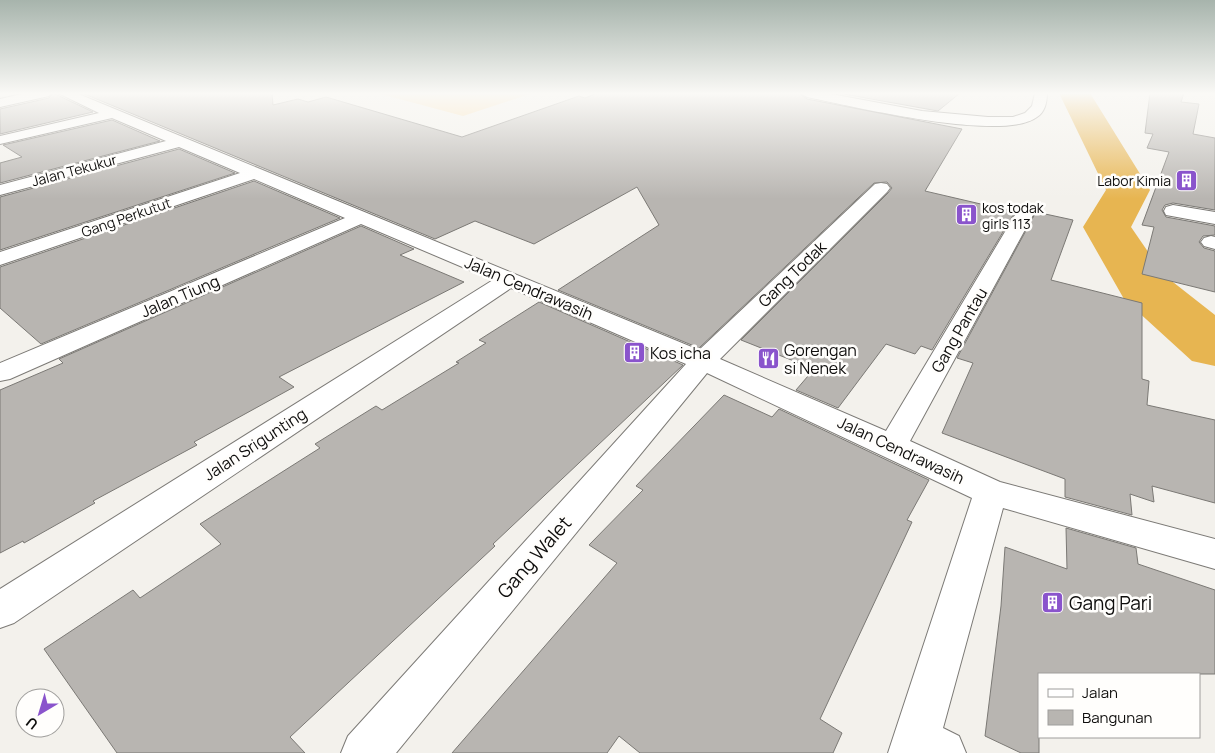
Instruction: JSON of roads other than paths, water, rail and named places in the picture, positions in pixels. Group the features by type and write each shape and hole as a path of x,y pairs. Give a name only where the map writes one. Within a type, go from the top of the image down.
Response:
{"street":[{"path":"0,140 51,128"},
{"name":"Jalan Cendrawasih","path":"144,128 703,361 893,445 991,492 1215,554"},
{"name":"Jalan Tekukur","path":"0,190 176,142"},
{"name":"Gang Perkutut","path":"0,259 253,174"},
{"name":"Gang Todak","path":"703,361 881,188"},
{"path":"1173,211 1215,218"},
{"name":"Gang Pantau","path":"893,445 1024,215"},
{"name":"Jalan Tiung","path":"0,373 360,218"},
{"name":"Jalan Srigunting","path":"0,610 510,279"},
{"name":"Gang Walet","path":"365,753 703,361"},
{"path":"924,748 991,492"}],"waterway":[{"path":"1094,128 1128,190 1107,227 1144,287 1215,347"}],"place":[{"name":"Labor Kimia","path":"1187,180"},
{"name":"kos todak girls 113","path":"966,215"},
{"name":"Kos icha","path":"634,353"},
{"name":"Gorengan si Nenek","path":"768,359"},
{"name":"Gang Pari","path":"1053,603"}]}
